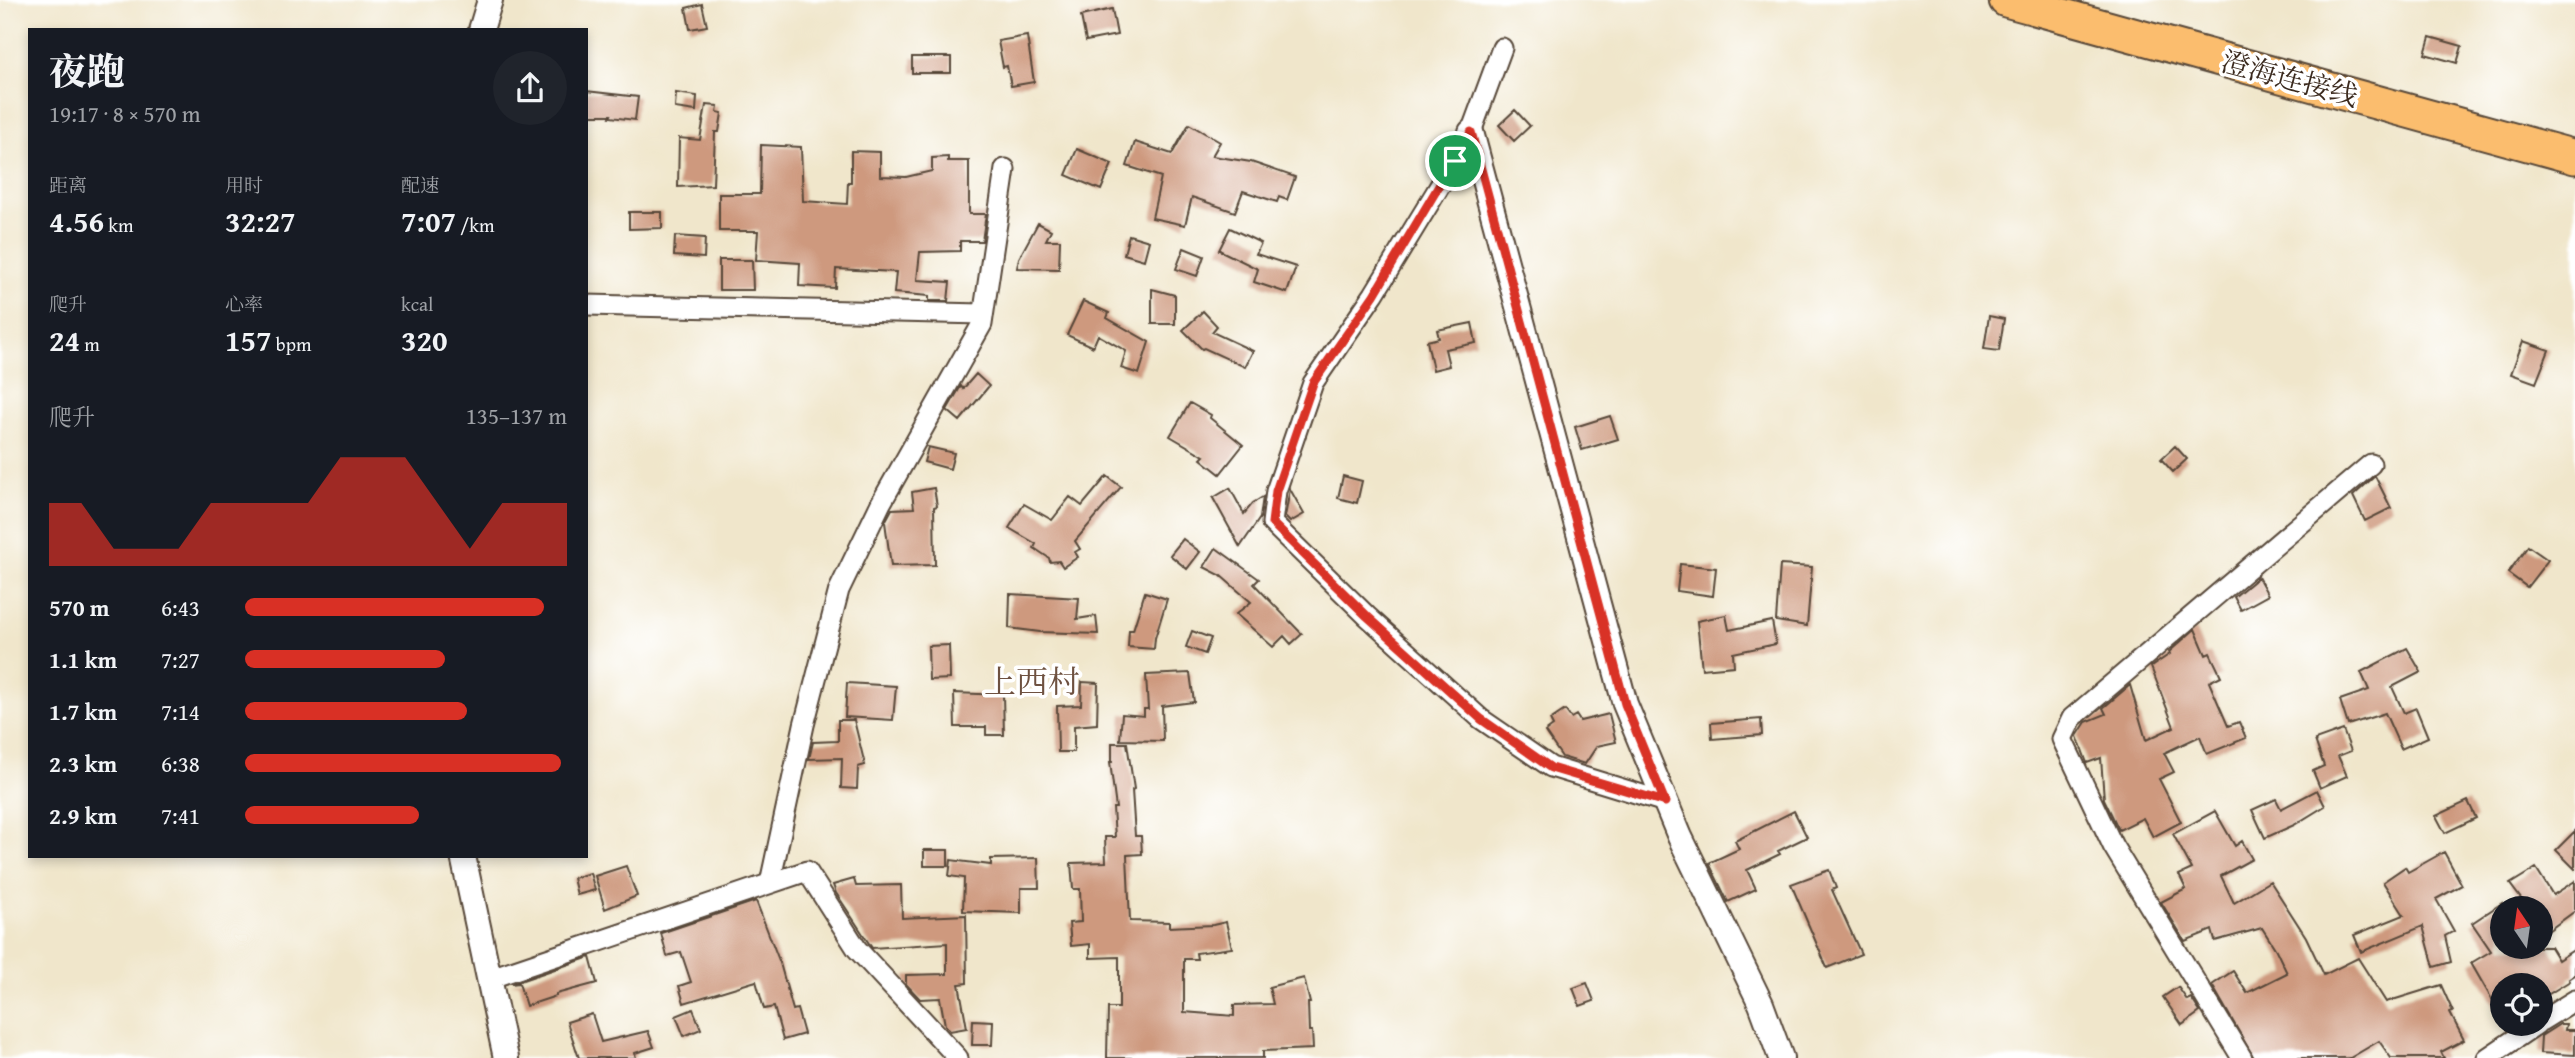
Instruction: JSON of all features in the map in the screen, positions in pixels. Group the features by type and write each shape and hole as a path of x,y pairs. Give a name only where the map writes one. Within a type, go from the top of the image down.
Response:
{"highway":[{"name":"澄海连接线","path":"2006,0 2575,157"},
{"name":"澄海连接线","path":"2092,0 2575,134"}],"street":[{"path":"482,28 490,0"},
{"path":"1502,48 1471,132 1374,295 1313,383 1276,491 1272,523 1367,616 1481,719 1551,768 1665,802"},
{"path":"1471,132 1625,704 1680,838 1761,1004 1781,1058"},
{"path":"770,883 804,725 839,590 881,503 982,324 1005,169"},
{"path":"588,305 983,314"},
{"path":"2242,1058 2113,846 2062,739 2072,718 2371,464"},
{"path":"463,858 506,1058"},
{"path":"488,979 807,871 857,949 958,1058"},
{"path":"2553,1014 2575,1000"},
{"path":"2487,1058 2520,1036"}],"building":[{"path":"702,4 707,26 690,29 686,8"},
{"path":"1112,9 1117,35 1086,41 1081,16"},
{"path":"1027,36 1034,82 1011,86 1007,66 1003,67 998,41"},
{"path":"2430,37 2462,46 2457,63 2425,54"},
{"path":"912,57 951,57 951,73 912,73"},
{"path":"588,91 638,97 635,120 610,117 611,115 588,115"},
{"path":"676,93 697,96 696,111 675,108"},
{"path":"706,105 718,106 717,112 722,113 719,132 715,132 713,185 678,187 679,138 700,140"},
{"path":"1515,110 1530,126 1514,141 1499,125"},
{"path":"1189,124 1220,142 1212,156 1251,162 1295,177 1287,200 1279,197 1277,202 1243,191 1235,212 1192,197 1185,225 1152,218 1161,177 1127,166 1135,142 1172,154"},
{"path":"761,145 801,147 803,201 847,204 848,182 851,182 851,151 880,152 880,176 906,177 932,171 932,158 948,157 948,161 969,161 969,214 986,214 982,241 960,241 960,251 920,252 917,280 950,282 948,301 929,301 929,296 894,293 896,272 836,269 835,288 799,286 800,263 756,260 758,231 719,231 719,194 760,194"},
{"path":"1077,149 1112,164 1101,190 1066,175"},
{"path":"629,212 662,212 662,228 629,229"},
{"path":"1038,223 1051,230 1046,240 1060,240 1059,269 1017,268 1019,258"},
{"path":"1230,228 1261,243 1256,254 1296,267 1287,293 1254,282 1258,269 1219,250"},
{"path":"1129,235 1149,241 1144,260 1124,254"},
{"path":"675,236 705,238 704,258 674,256"},
{"path":"1184,248 1204,256 1197,276 1176,269"},
{"path":"719,260 752,260 753,290 719,290"},
{"path":"1152,289 1175,295 1175,324 1152,324"},
{"path":"1083,301 1109,313 1107,318 1149,342 1139,374 1121,368 1126,351 1098,335 1093,347 1067,335"},
{"path":"1203,311 1217,326 1212,332 1253,351 1245,367 1202,349 1183,330"},
{"path":"1989,316 2004,319 1999,351 1984,349"},
{"path":"1472,323 1476,343 1445,349 1449,366 1433,370 1427,341 1439,338 1437,330"},
{"path":"2523,341 2549,350 2536,383 2511,374"},
{"path":"976,374 989,386 960,421 947,410 961,386 963,389"},
{"path":"1190,403 1211,415 1210,418 1243,445 1220,474 1201,459 1204,456 1170,436"},
{"path":"1610,416 1618,439 1582,450 1575,427"},
{"path":"2175,446 2187,459 2173,472 2161,459"},
{"path":"928,447 954,453 950,469 924,462"},
{"path":"1107,476 1121,487 1075,541 1080,549 1075,552 1078,557 1063,567 1059,561 1050,562 1049,558 1034,548 1036,544 1009,528 1024,504 1052,520 1070,497 1082,506"},
{"path":"1343,476 1362,481 1357,503 1338,498"},
{"path":"2375,476 2391,508 2365,521 2353,496"},
{"path":"934,488 937,506 934,507 935,565 891,566 885,522 892,509 914,508 912,492"},
{"path":"1230,488 1244,514 1253,503 1263,497 1260,518 1240,547 1213,498"},
{"path":"1290,489 1304,514 1290,522 1285,517"},
{"path":"1183,539 1200,552 1187,569 1170,555"},
{"path":"2528,546 2548,560 2527,587 2508,573"},
{"path":"1216,548 1259,579 1254,584 1302,634 1291,644 1284,636 1273,647 1236,614 1251,602 1220,575 1204,567"},
{"path":"1680,564 1716,568 1713,596 1677,591"},
{"path":"1780,565 1812,567 1807,626 1776,621"},
{"path":"2258,577 2268,595 2241,610 2234,597"},
{"path":"1145,592 1167,599 1154,649 1128,647 1129,630 1133,630"},
{"path":"1010,594 1079,598 1077,619 1096,616 1098,634 1009,628"},
{"path":"1726,615 1729,630 1772,621 1776,644 1733,653 1734,666 1702,669 1697,621"},
{"path":"2195,629 2206,655 2210,653 2221,676 2209,682 2228,726 2239,722 2246,738 2207,754 2200,736 2164,753 2174,772 2159,779 2181,822 2153,837 2143,818 2119,830 2104,799 2101,758 2087,763 2077,736 2086,722 2106,714 2103,708 2130,685 2146,740 2174,727 2151,667 2170,654 2169,652"},
{"path":"1192,631 1211,638 1205,654 1186,647"},
{"path":"949,645 950,679 929,680 928,646"},
{"path":"2407,648 2421,672 2392,687 2404,713 2416,708 2428,737 2401,749 2385,713 2348,725 2340,700 2369,690 2361,672"},
{"path":"1190,673 1194,702 1162,706 1163,741 1120,740 1122,714 1144,716 1144,709 1148,709 1146,675"},
{"path":"1082,682 1098,683 1097,724 1074,726 1074,752 1058,752 1057,706 1081,705"},
{"path":"847,683 896,686 893,720 845,717"},
{"path":"954,693 1003,695 1004,735 986,735 986,727 955,727"},
{"path":"1565,710 1571,718 1576,715 1580,721 1609,714 1616,742 1597,746 1585,764 1562,757 1545,732 1553,726 1550,720"},
{"path":"1761,719 1762,735 1712,739 1711,723"},
{"path":"838,720 854,720 865,765 858,767 857,789 841,788 842,758 809,759 813,742 838,741"},
{"path":"2343,730 2351,751 2338,756 2347,776 2320,788 2313,771 2324,766 2315,740"},
{"path":"1112,743 1127,743 1134,789 1135,836 1141,836 1142,854 1127,855 1130,921 1169,922 1169,927 1226,922 1232,948 1196,953 1197,959 1184,959 1184,1012 1234,1016 1234,1005 1273,1004 1269,987 1304,978 1310,1003 1309,1031 1312,1031 1313,1049 1263,1051 1263,1058 1107,1058 1108,1008 1119,1008 1119,957 1090,958 1090,944 1071,946 1069,923 1081,922 1080,889 1073,889 1071,863 1106,862 1105,837 1115,837 1113,808 1116,808 1110,762"},
{"path":"2317,790 2325,806 2294,825 2265,838 2252,810 2276,799 2281,809"},
{"path":"2468,801 2476,818 2445,833 2436,816"},
{"path":"1794,811 1807,837 1747,870 1756,889 1728,902 1709,863 1739,849 1735,841"},
{"path":"2215,811 2235,846 2242,841 2252,859 2221,876 2234,903 2270,881 2306,937 2324,975 2358,958 2386,1002 2441,985 2453,1012 2450,1013 2464,1040 2441,1052 2444,1058 2391,1058 2379,1041 2350,1058 2254,1058 2212,985 2233,971 2247,993 2287,973 2276,950 2262,928 2215,941 2212,930 2185,941 2161,902 2186,889 2179,875 2192,869 2173,834"},
{"path":"2575,831 2575,869 2556,850"},
{"path":"924,850 948,850 948,866 924,866"},
{"path":"2444,852 2462,885 2436,899 2454,931 2445,936 2451,962 2434,967 2423,926 2361,952 2354,935 2404,915 2383,882 2405,867 2408,872"},
{"path":"1038,858 1039,888 1021,888 1021,913 963,911 964,878 949,876 951,860 991,865 991,859"},
{"path":"626,866 637,896 605,909 595,876"},
{"path":"2536,868 2553,895 2575,881 2575,911 2553,927 2553,896 2519,896 2510,884"},
{"path":"1829,870 1836,888 1832,890 1861,954 1827,968 1791,884"},
{"path":"590,873 595,890 577,895 573,878"},
{"path":"854,879 856,886 901,885 902,918 966,915 967,983 959,984 967,1028 950,1031 945,1025 940,998 920,999 906,984 906,975 947,974 947,943 872,948 833,885"},
{"path":"756,901 780,963 793,1010 797,1009 804,1034 783,1040 774,1007 764,1009 756,981 684,1003 679,986 691,982 681,952 667,956 661,933"},
{"path":"2490,911 2490,950 2472,923"},
{"path":"2575,949 2575,975 2553,991 2553,973 2490,973 2490,996 2471,963 2490,952 2490,959 2553,959 2553,952 2558,960"},
{"path":"590,957 597,983 556,994 526,1006 519,983 511,984"},
{"path":"1587,983 1594,1001 1580,1006 1573,988"},
{"path":"2178,987 2187,1000 2191,998 2200,1012 2182,1025 2163,997"},
{"path":"693,1009 701,1029 684,1036 676,1016"},
{"path":"592,1014 601,1042 648,1031 654,1047 635,1053 636,1058 579,1058 567,1022"},
{"path":"973,1020 993,1021 992,1045 972,1045"},
{"path":"2566,1024 2565,1030 2575,1030 2575,1055 2540,1053 2541,1036 2553,1036 2553,1028"}],"district":[{"name":"上西村","path":"1032,681"}],"route":[{"path":"1471,132 1625,704 1665,802 1551,768 1481,719 1367,616 1272,523 1276,491 1313,383 1374,295 1455,161 1471,132"}]}
